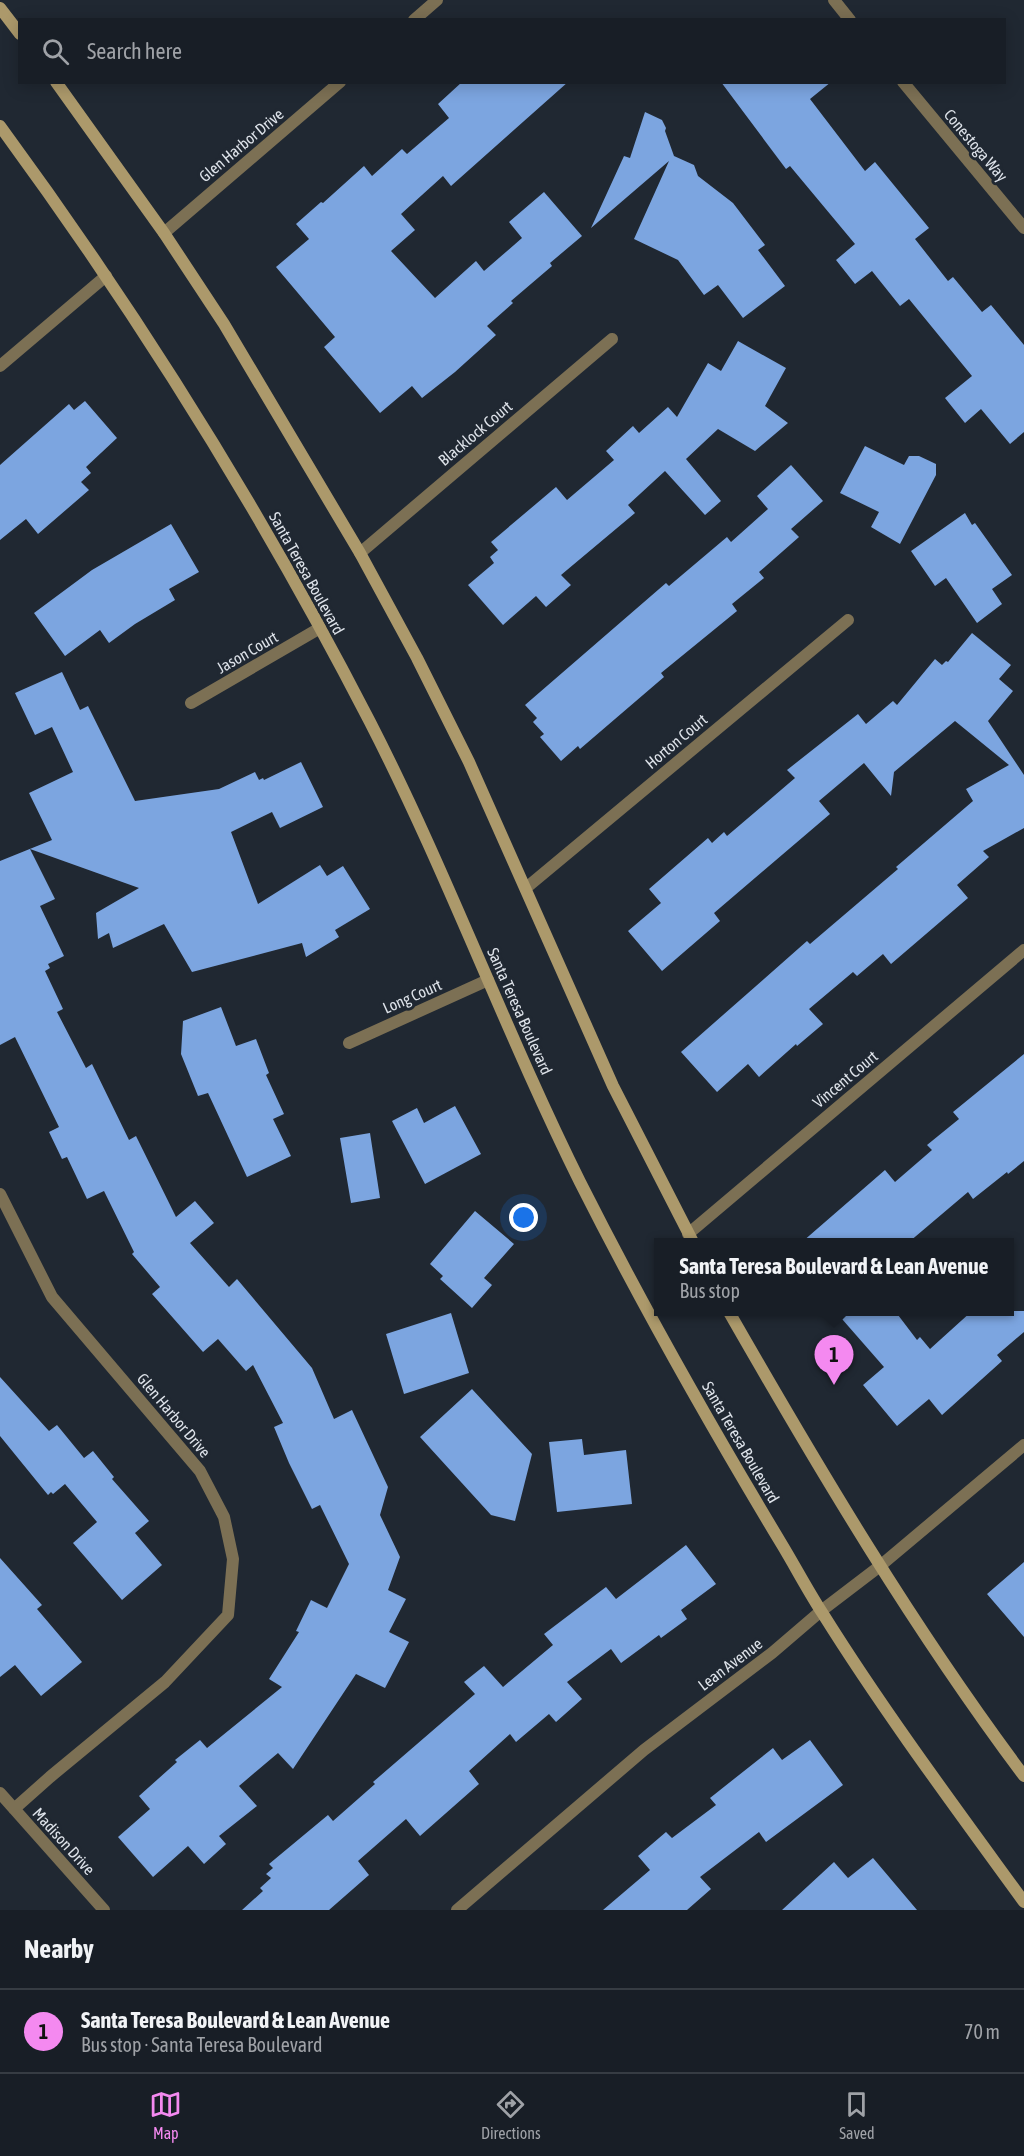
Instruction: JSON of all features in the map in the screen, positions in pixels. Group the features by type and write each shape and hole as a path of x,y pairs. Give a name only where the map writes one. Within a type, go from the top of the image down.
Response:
{"main road":[{"path":"0,8 18,31"},
{"path":"57,84 164,233 224,324 360,553 417,658 464,752 614,1086 690,1238"},
{"name":"Santa Teresa Boulevard","path":"0,126 106,276 245,494 320,628 371,725 429,847 541,1100 639,1295 698,1401 821,1611 925,1766 1024,1902"},
{"path":"732,1316 791,1420 880,1566 969,1700 1024,1776"}],"street":[{"path":"416,18 437,0"},
{"path":"834,0 848,18"},
{"name":"Glen Harbor Drive","path":"164,233 338,84"},
{"name":"Conestoga Way","path":"905,84 1024,228"},
{"path":"0,366 106,276"},
{"name":"Blacklock Court","path":"360,553 612,339"},
{"name":"Horton Court","path":"526,888 848,620"},
{"name":"Jason Court","path":"191,703 320,628"},
{"name":"Vincent Court","path":"690,1238 1024,950"},
{"name":"Long Court","path":"349,1043 488,980"},
{"name":"Glen Harbor Drive","path":"0,1194 52,1298 200,1471 224,1517 233,1558 228,1615 165,1682 14,1809"},
{"name":"Lean Avenue","path":"458,1910 644,1750 772,1653 1024,1445"},
{"name":"Madison Drive","path":"0,1794 104,1910"}],"building":[{"path":"460,84 566,84 451,186 443,176 401,214 415,230 391,251 435,298 476,261 484,271 522,238 509,222 544,192 582,236 550,263 552,266 511,301 513,303 487,326 496,335 455,372 422,398 412,386 380,413 324,347 335,337 276,267 309,239 296,224 321,202 323,203 364,166 372,176 402,149 407,154 449,118 438,104"},
{"path":"722,84 829,84 810,99 865,171 875,162 929,228 915,239 948,281 953,277 982,312 991,305 1024,345 1024,432 1010,444 981,409 965,423 945,398 972,376 909,299 900,306 872,271 855,284 836,260 855,244 790,166 786,169"},
{"path":"645,112 662,120 674,156 694,165 698,176 733,203 765,245 758,250 785,286 743,318 718,285 704,295 678,260 634,239 669,161 591,228 624,156 630,158"},
{"path":"738,341 786,368 765,406 788,423 755,451 718,429 686,459 721,501 705,515 665,471 628,505 635,513 561,575 571,585 546,607 536,596 503,625 468,585 494,563 490,557 498,550 491,542 556,487 567,500 614,460 606,451 633,426 639,433 668,407 677,417 708,363 721,371"},
{"path":"85,401 117,438 86,467 91,473 81,482 89,490 38,534 26,519 0,540 0,465 69,404 74,410"},
{"path":"865,446 904,465 909,456 919,456 936,464 936,475 900,544 871,527 879,512 840,493"},
{"path":"791,465 823,501 791,529 799,537 759,572 764,578 732,604 737,611 661,673 664,677 580,749 578,746 561,761 540,737 544,734 533,722 537,718 525,705 666,583 669,586 727,537 731,542 768,509 757,496"},
{"path":"965,513 972,525 975,523 1012,575 992,589 1002,604 977,623 946,578 935,586 911,551"},
{"path":"171,524 199,572 169,589 175,600 109,643 100,630 65,656 34,613 92,570"},
{"path":"972,633 1011,665 999,679 1013,691 988,721 1024,775 1024,828 983,851 989,857 957,885 968,898 891,964 883,954 857,976 853,972 809,1009 823,1024 797,1046 796,1044 759,1077 748,1064 717,1092 681,1052 807,941 810,944 898,869 896,867 973,801 966,789 1009,765 955,721 894,772 891,796 864,763 819,801 830,814 714,913 720,921 662,971 628,931 661,903 649,889 708,838 712,843 724,832 727,836 795,778 787,770 858,714 866,724 893,701 897,705 935,659 942,665 948,662"},
{"path":"62,672 80,710 88,706 135,801 219,789 255,772 259,780 263,778 264,780 301,762 323,807 280,828 272,812 231,832 258,904 320,865 327,876 343,866 370,909 335,930 339,937 306,957 302,943 192,972 164,924 113,948 109,933 98,939 96,913 139,888 30,849 55,899 40,906 64,956 48,964 50,968 45,971 63,1009 57,1012 86,1068 92,1064 129,1140 136,1136 176,1217 195,1201 214,1223 190,1243 229,1287 237,1279 312,1368 334,1419 352,1410 388,1487 380,1515 400,1557 388,1590 406,1599 389,1632 409,1642 385,1688 356,1674 293,1769 278,1753 239,1786 257,1806 219,1836 226,1844 204,1864 188,1846 153,1877 118,1837 150,1809 139,1796 177,1762 175,1760 200,1740 207,1748 282,1687 269,1679 299,1632 296,1631 311,1600 327,1608 349,1564 320,1505 312,1509 289,1463 274,1427 283,1423 253,1365 246,1371 218,1339 203,1352 152,1294 160,1287 132,1254 134,1252 104,1191 87,1199 67,1157 62,1159 49,1132 59,1127 15,1037 0,1045 0,861 52,840 29,793 73,772 52,727 35,735 15,693"},
{"path":"221,1007 236,1046 256,1039 269,1073 266,1075 284,1114 273,1119 291,1156 247,1177 208,1093 198,1096 181,1054 183,1021"},
{"path":"1024,1054 1024,1161 973,1199 968,1192 914,1238 807,1238 885,1170 895,1182 932,1150 927,1145 959,1119 953,1112"},
{"path":"455,1106 481,1154 425,1184 392,1121 417,1108 424,1123"},
{"path":"370,1133 380,1198 351,1203 340,1138"},
{"path":"475,1211 514,1244 484,1278 492,1285 472,1308 440,1279 443,1276 430,1264"},
{"path":"1014,1311 1024,1311 1024,1332 997,1355 1002,1361 942,1415 929,1399 897,1426 863,1385 884,1367 839,1316 899,1316 917,1340 920,1337 930,1349 966,1316 1014,1316"},
{"path":"451,1313 469,1373 404,1394 386,1334"},
{"path":"0,1377 49,1431 57,1425 84,1458 93,1451 114,1477 112,1479 149,1521 135,1533 162,1565 122,1600 73,1543 97,1522 65,1484 53,1494 51,1492 48,1495 0,1436"},
{"path":"472,1389 532,1454 515,1521 491,1515 420,1437"},
{"path":"582,1439 584,1455 626,1450 632,1504 557,1512 549,1442"},
{"path":"686,1545 716,1584 681,1610 687,1619 661,1638 659,1635 621,1663 611,1649 567,1682 582,1699 556,1722 549,1714 516,1742 510,1734 469,1771 479,1784 420,1836 406,1819 358,1861 369,1875 329,1910 242,1910 263,1891 260,1888 271,1878 266,1874 273,1868 269,1864 328,1815 333,1821 375,1784 373,1782 475,1694 464,1682 484,1666 503,1687 553,1645 544,1634 606,1587 616,1599"},
{"path":"0,1558 42,1605 37,1609 82,1662 41,1696 15,1665 0,1677"},
{"path":"1024,1562 1024,1637 987,1594"},
{"path":"810,1740 843,1785 766,1842 759,1832 700,1877 711,1889 687,1910 603,1910 650,1870 638,1856 666,1832 672,1838 716,1805 710,1798 773,1748 782,1760"},
{"path":"873,1858 917,1910 782,1910 834,1862 848,1878"}],"place":[{"name":"Santa Teresa Boulevard & Lean Avenue","path":"834,1385"}]}
